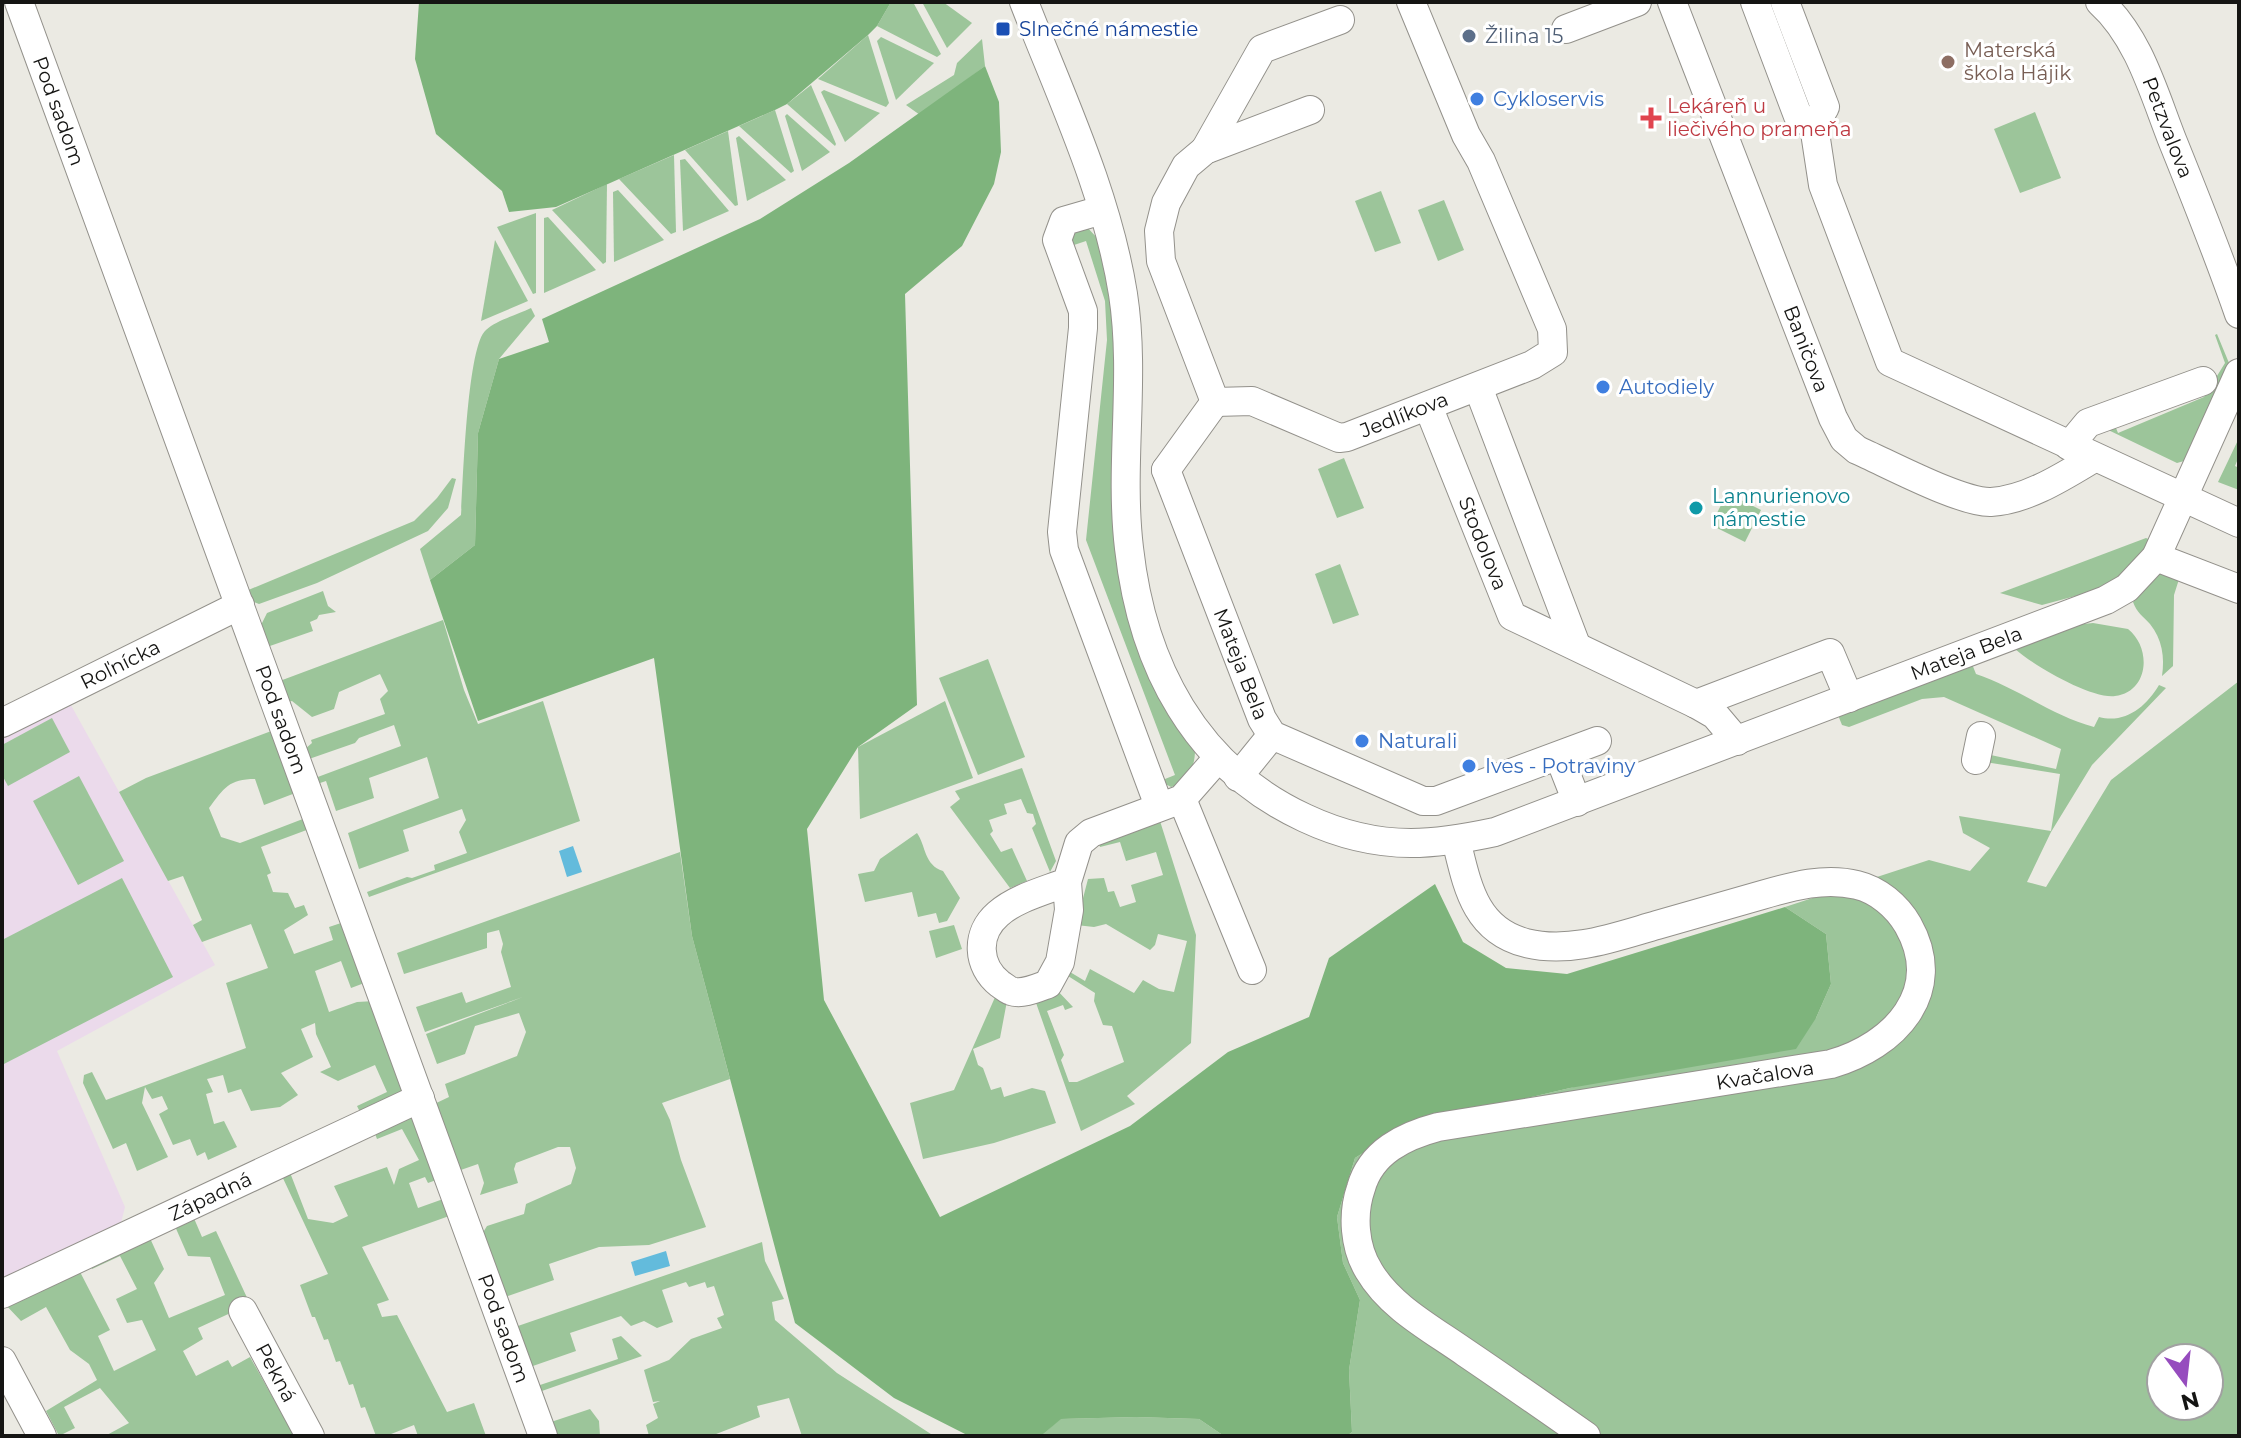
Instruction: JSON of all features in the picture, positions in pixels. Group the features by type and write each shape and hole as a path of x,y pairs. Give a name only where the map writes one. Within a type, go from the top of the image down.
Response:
{"street":[{"name":"Pod sadom","path":"19,2 420,1098 536,1434"},
{"name":"Mateja Bela","path":"1024,2 1114,250 1126,317 1129,548 1137,594 1156,661 1166,685 1188,721 1228,768 1284,808 1345,833 1409,843 1456,840 1495,832 2106,600 2127,588 2156,557 2239,373"},
{"name":"Jedlíkova","path":"1215,402 1252,401 1339,438 1347,437 1532,365 1553,352 1552,329 1411,2"},
{"path":"1566,29 1637,2"},
{"name":"Baničova","path":"1672,2 1833,418 1844,439 1857,450 1968,499 1990,502 2013,498 2057,480 2082,452 2088,423 2203,381"},
{"path":"1755,2 1798,116 1814,126"},
{"path":"1785,2 1825,107 1814,126 1823,185 1890,362 2239,523"},
{"name":"Petzvalova","path":"2100,2 2117,17 2140,60 2230,276"},
{"path":"1205,150 1262,49 1340,20"},
{"path":"1126,473 1166,470 1215,402 1161,261 1159,242 1166,203 1174,183 1186,166 1205,150 1310,110"},
{"path":"1102,210 1064,221 1057,240 1083,311 1062,532 1064,550 1171,803 1252,970"},
{"path":"2230,276 2239,314"},
{"path":"1478,387 1576,645"},
{"name":"Stodolova","path":"1428,406 1512,616 1696,704 1715,715 1737,741"},
{"name":"Mateja Bela","path":"1166,470 1262,719 1272,735 1423,801 1447,799 1597,741"},
{"path":"2156,557 2239,589"},
{"name":"Roľnícka","path":"2,723 240,605"},
{"path":"1696,704 1830,653 1849,698"},
{"path":"1067,882 1079,843 1091,833 1171,803 1228,768 1272,735"},
{"path":"1559,756 1577,802"},
{"name":"Kvačalova","path":"1456,840 1469,892 1480,912 1502,932 1528,944 1566,947 1607,939 1798,885 1841,882 1867,889 1891,903 1908,925 1919,952 1920,984 1910,1011 1886,1038 1854,1058 1438,1127 1403,1139 1374,1161 1365,1175 1356,1207 1357,1238 1370,1273 1399,1305 1417,1319 1586,1436"},
{"name":"Západná","path":"2,1294 420,1098"},
{"name":"Pekná","path":"243,1311 310,1436"},
{"path":"2,1361 42,1436"}],"shaded area":[{"path":"67,698 215,965 57,1051 125,1207 120,1227 2,1280 2,732"}],"green space":[{"path":"419,2 891,2 868,35 787,104 556,207 509,212 502,191 436,134 415,59"},
{"path":"891,2 913,2 941,54 937,57 877,26"},
{"path":"922,2 943,2 972,23 947,48"},
{"path":"868,35 889,103 886,107 818,79"},
{"path":"881,37 934,63 896,100 877,41"},
{"path":"982,39 985,66 920,115 906,105 954,75 957,63"},
{"path":"985,66 999,102 1001,152 994,184 962,246 905,294 917,705 858,747 807,829 824,1000 940,1217 1130,1126 1228,1052 1309,1017 1329,958 1435,884 1463,942 1506,968 1567,974 1785,907 1826,934 1831,984 1816,1018 1796,1049 1570,1088 1404,1127 1355,1158 1337,1217 1343,1263 1360,1300 1349,1370 1352,1432 1347,1436 1224,1436 1199,1419 1136,1417 1061,1419 1041,1436 969,1436 894,1398 795,1323 692,936 654,658 478,721 430,580 475,545 478,433 499,359 549,342 542,319 760,219 849,163"},
{"path":"811,85 836,144 835,146 787,104"},
{"path":"824,90 880,113 845,142 821,92"},
{"path":"775,110 794,171 791,173 739,126"},
{"path":"2035,112 2061,178 2020,193 1994,129"},
{"path":"787,114 830,152 802,171 785,116"},
{"path":"728,131 738,205 735,206 685,150"},
{"path":"739,136 786,180 747,201 736,138"},
{"path":"674,155 676,232 671,234 619,179"},
{"path":"685,159 729,211 683,231 680,160"},
{"path":"607,184 606,262 603,264 552,210"},
{"path":"618,190 664,240 614,262 613,192"},
{"path":"1381,191 1401,243 1375,252 1355,201"},
{"path":"1444,200 1464,250 1438,261 1418,210"},
{"path":"536,213 536,293 533,294 497,227"},
{"path":"548,217 596,270 544,293 544,218"},
{"path":"1085,225 1099,240 1112,316 1144,663 1166,708 1195,750 1189,773 1182,782 1171,787 1160,781 1175,775 1086,540 1107,340 1105,301 1086,241 1068,247 1070,236"},
{"path":"495,240 528,301 481,321"},
{"path":"531,308 535,316 499,359 478,433 475,545 430,580 420,549 461,515 470,387 480,341 491,326"},
{"path":"2217,334 2229,363 2184,461 2177,463 2104,428 2114,423 2118,433 2204,397 2225,363"},
{"path":"2239,438 2239,456 2235,466 2239,468 2239,490 2218,482"},
{"path":"1344,458 1364,508 1337,518 1318,469"},
{"path":"452,478 456,479 448,508 428,531 317,583 259,604 249,600 246,591 414,521"},
{"path":"1727,493 1761,510 1745,542 1711,525"},
{"path":"2146,538 2153,541 2125,576 2094,591 2042,605 2000,593"},
{"path":"1340,564 1359,615 1333,624 1315,574"},
{"path":"2155,574 2180,576 2174,595 2173,666 2162,676 2160,642 2133,602"},
{"path":"323,591 328,606 336,612 319,615 310,622 313,631 267,647 261,625 267,613"},
{"path":"443,620 464,690 478,724 543,701 580,821 369,897 367,892 435,870 434,865 467,853 459,832 466,820 462,809 403,830 409,851 359,869 348,833 439,798 427,757 369,778 374,798 336,811 326,781 317,784 315,778 401,746 394,725 309,759 305,749 312,743 311,740 385,714 380,699 388,691 380,674 339,692 334,709 312,717 292,701 284,703 277,682"},
{"path":"2093,623 2128,629 2141,647 2143,668 2140,678 2135,687 2126,693 2105,695 2078,687 2048,672 2015,649 2074,625"},
{"path":"988,659 1025,757 978,775 939,678"},
{"path":"1972,664 1976,674 2094,727 2099,717 2126,716 2141,707 2159,685 2166,688 2092,765 2051,832 2027,882 2046,887 2111,780 2239,681 2239,1436 1347,1436 1352,1432 1349,1370 1360,1300 1343,1263 1337,1217 1355,1158 1404,1127 1570,1088 1816,1018 1831,984 1826,934 1785,907 1929,860 1970,871 1990,848 1963,833 1959,816 2051,831 2060,774 1985,762 1986,754 2056,769 2061,749 1944,697 1922,699 1849,727 1842,725 1838,715"},
{"path":"945,701 973,778 860,819 858,747"},
{"path":"52,718 70,752 8,786 2,775 2,745"},
{"path":"274,730 298,792 264,805 255,779 239,781 223,790 209,808 221,837 240,843 308,817 312,828 261,847 271,873 267,875 273,892 288,893 295,908 304,905 308,915 284,930 294,954 333,940 329,927 344,922 367,982 351,988 341,961 315,971 329,1012 357,1002 375,1001 405,1085 400,1097 362,1116 357,1106 387,1092 375,1065 338,1081 320,1072 331,1067 316,1034 315,1023 301,1029 313,1057 281,1073 298,1095 280,1107 251,1111 241,1089 228,1093 223,1075 207,1079 213,1092 206,1094 214,1124 224,1121 237,1147 208,1160 205,1152 197,1156 190,1139 173,1145 159,1114 168,1109 162,1096 152,1099 145,1087 142,1103 168,1157 137,1171 126,1143 113,1149 83,1083 84,1075 92,1072 106,1100 246,1048 226,983 268,968 251,924 202,942 193,925 202,920 183,876 168,881 119,792 146,778"},
{"path":"1022,768 1056,861 1050,872 1032,828 1036,824 1033,814 1027,813 1021,799 1004,804 1007,814 989,820 993,831 990,834 1001,852 1012,848 1027,881 1010,888 950,807 960,799 955,791"},
{"path":"79,776 124,861 78,885 33,801"},
{"path":"1160,821 1196,935 1191,1043 1127,1096 1135,1104 1081,1131 1035,1000 1055,988 1073,1007 1065,1010 1063,1005 1047,1011 1064,1055 1061,1060 1069,1082 1077,1082 1124,1062 1112,1026 1103,1025 1094,1001 1095,993 1068,976 1065,969 1085,981 1090,969 1134,993 1143,980 1159,989 1174,992 1187,941 1158,934 1150,950 1106,924 1094,927 1076,925 1088,879 1104,878 1108,892 1114,891 1120,907 1136,902 1131,885 1163,875 1156,852 1126,861 1120,842 1100,847 1098,841"},
{"path":"917,833 929,860 943,871 960,898 947,921 939,923 936,913 918,917 912,892 865,902 858,874 874,871 880,859"},
{"path":"680,852 692,936 730,1079 662,1103 706,1227 649,1245 599,1247 549,1264 554,1280 505,1297 482,1234 487,1226 524,1214 526,1204 571,1184 576,1168 570,1147 558,1147 516,1163 514,1169 518,1183 480,1195 484,1183 478,1164 455,1172 430,1106 449,1097 445,1084 517,1056 526,1032 519,1013 475,1026 465,1054 437,1064 426,1034 523,997 425,1032 416,1007 462,992 466,1003 511,987 501,952 503,944 499,930 487,933 487,948 404,974 397,953"},
{"path":"122,878 173,977 2,1065 2,940"},
{"path":"954,925 962,949 936,958 929,931"},
{"path":"996,995 1007,1001 1000,1038 973,1049 978,1065 983,1068 991,1090 1001,1087 1004,1097 1032,1088 1045,1091 1056,1123 994,1143 923,1159 910,1103 954,1090"},
{"path":"406,1116 418,1121 439,1179 428,1183 425,1177 409,1183 418,1208 446,1198 452,1215 362,1247 389,1300 377,1304 382,1317 397,1315 447,1412 474,1403 486,1436 418,1436 414,1425 386,1436 376,1436 353,1384 349,1385 340,1361 336,1362 328,1339 324,1340 315,1317 312,1317 300,1285 328,1274 281,1174 289,1170 308,1219 333,1223 348,1216 334,1186 387,1167 394,1185 399,1169 419,1160 402,1129 377,1139 374,1131"},
{"path":"193,1216 202,1237 216,1231 250,1304 198,1328 203,1339 183,1351 196,1376 228,1360 232,1367 250,1357 277,1405 282,1403 300,1436 105,1436 129,1423 100,1388 64,1407 75,1428 59,1436 46,1411 97,1380 89,1364 70,1350 46,1307 21,1321 3,1302 78,1268 110,1330 98,1336 114,1371 156,1350 142,1320 127,1323 116,1299 137,1289 120,1256 92,1269 89,1263 149,1236 164,1269 154,1283 169,1318 225,1295 210,1257 188,1256 174,1224"},
{"path":"762,1242 765,1261 784,1299 772,1302 775,1320 837,1373 934,1436 802,1436 789,1398 757,1406 760,1417 711,1436 649,1436 646,1425 658,1418 653,1404 660,1401 653,1402 644,1370 669,1360 691,1339 722,1328 717,1318 724,1315 714,1286 707,1288 705,1282 689,1287 686,1282 662,1290 673,1322 657,1328 644,1321 631,1326 621,1316 570,1333 576,1351 530,1367 515,1327"},
{"path":"621,1336 642,1356 539,1392 537,1386 618,1359 612,1339"},
{"path":"590,1409 599,1421 600,1436 556,1436 551,1422"},
{"path":"1060,1419 1199,1419 1224,1436 1041,1436"}],"water":[{"path":"573,846 582,872 567,877 559,851"},
{"path":"666,1251 670,1266 635,1276 631,1262"}],"place":[{"name":"Slnečné námestie","path":"1003,29"},
{"name":"Žilina 15","path":"1469,36"},
{"name":"Materská škola Hájik","path":"1948,62"},
{"name":"Cykloservis","path":"1477,99"},
{"name":"Lekáreň u liečivého prameňa","path":"1651,118"},
{"name":"Autodiely","path":"1603,387"},
{"name":"Lannurienovo námestie","path":"1696,508"},
{"name":"Naturali","path":"1362,741"},
{"name":"Ives - Potraviny","path":"1469,766"}]}
